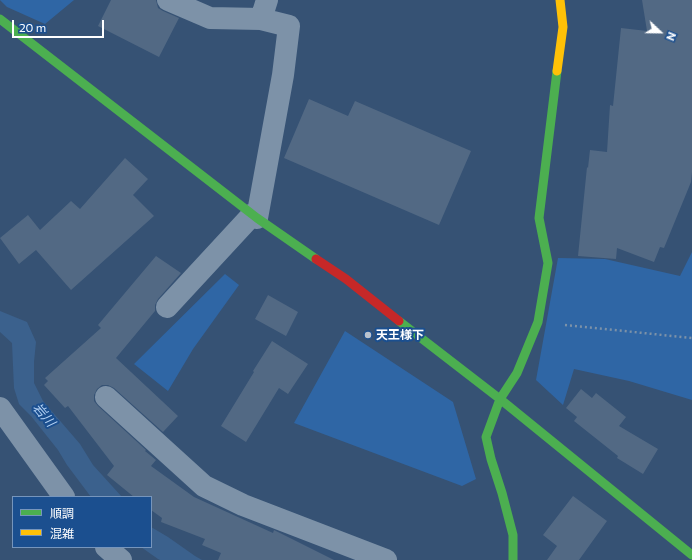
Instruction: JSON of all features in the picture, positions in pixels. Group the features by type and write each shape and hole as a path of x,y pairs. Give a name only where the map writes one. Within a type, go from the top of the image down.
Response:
{"street":[{"path":"167,307 255,216 283,75 289,26 264,10 210,18 168,0"},
{"path":"513,560 513,535 486,437 500,399 517,373 538,322 548,263 539,218 564,27 560,0"},
{"path":"0,19 255,216 346,279 500,399 692,555"},
{"path":"106,397 204,486 243,505 386,560"},
{"path":"0,408 63,496"},
{"path":"107,548 121,560"}],"path":[{"path":"538,322 692,338"}],"shaded area":[{"path":"0,0 74,0 45,24 7,7"},
{"path":"692,252 692,400 629,381 574,369 563,405 536,380 558,258 605,259 680,276"},
{"path":"225,274 239,285 193,349 168,391 134,364"},
{"path":"345,331 453,402 476,479 462,486 294,423"}],"water":[{"name":"岩川","path":"0,311 27,322 36,342 34,383 43,401 80,444 93,465 121,496 90,496 67,465 58,450 31,416 19,404 14,388 12,343 0,332"},
{"path":"152,528 202,560 160,560 142,548 152,548"}],"building":[{"path":"111,0 156,0 158,8 179,18 159,57 98,26"},
{"path":"642,0 692,0 691,182 664,248 660,247 654,262 617,248 616,259 578,256 590,150 607,152 610,105 613,106 621,28 647,31"},
{"path":"309,99 348,116 355,101 471,151 439,225 284,158"},
{"path":"125,158 148,179 133,195 154,216 71,290 36,250 19,264 0,238 28,215 40,230 71,201 80,209"},
{"path":"156,256 181,273 158,299 155,305 155,311 116,358 178,416 163,432 114,388 108,385 102,385 97,389 94,395 94,401 156,460 151,466 194,497 273,533 274,530 334,560 218,560 221,553 202,545 205,539 161,522 162,518 152,511 152,496 133,496 107,475 114,466 68,406 65,408 44,385 48,381 45,378 101,328 98,325"},
{"path":"268,295 298,312 286,336 255,319"},
{"path":"272,341 308,364 288,394 279,388 246,442 221,426"},
{"path":"581,389 592,398 596,393 626,417 619,426 658,449 643,474 617,458 618,456 574,421 577,417 566,408"},
{"path":"573,496 607,521 579,560 547,560 557,546 543,535"}],"traffic: fast":[{"path":"0,19 257,218 316,259"},
{"path":"513,560 513,535 486,437 500,399 517,373 538,322 548,263 539,218 557,71"},
{"path":"399,321 500,399 692,555"}],"traffic: slow":[{"path":"557,71 563,27 560,0"}],"traffic: jam":[{"path":"316,259 346,279 399,321"}],"place":[{"name":"天王様下","path":"368,335"}]}
